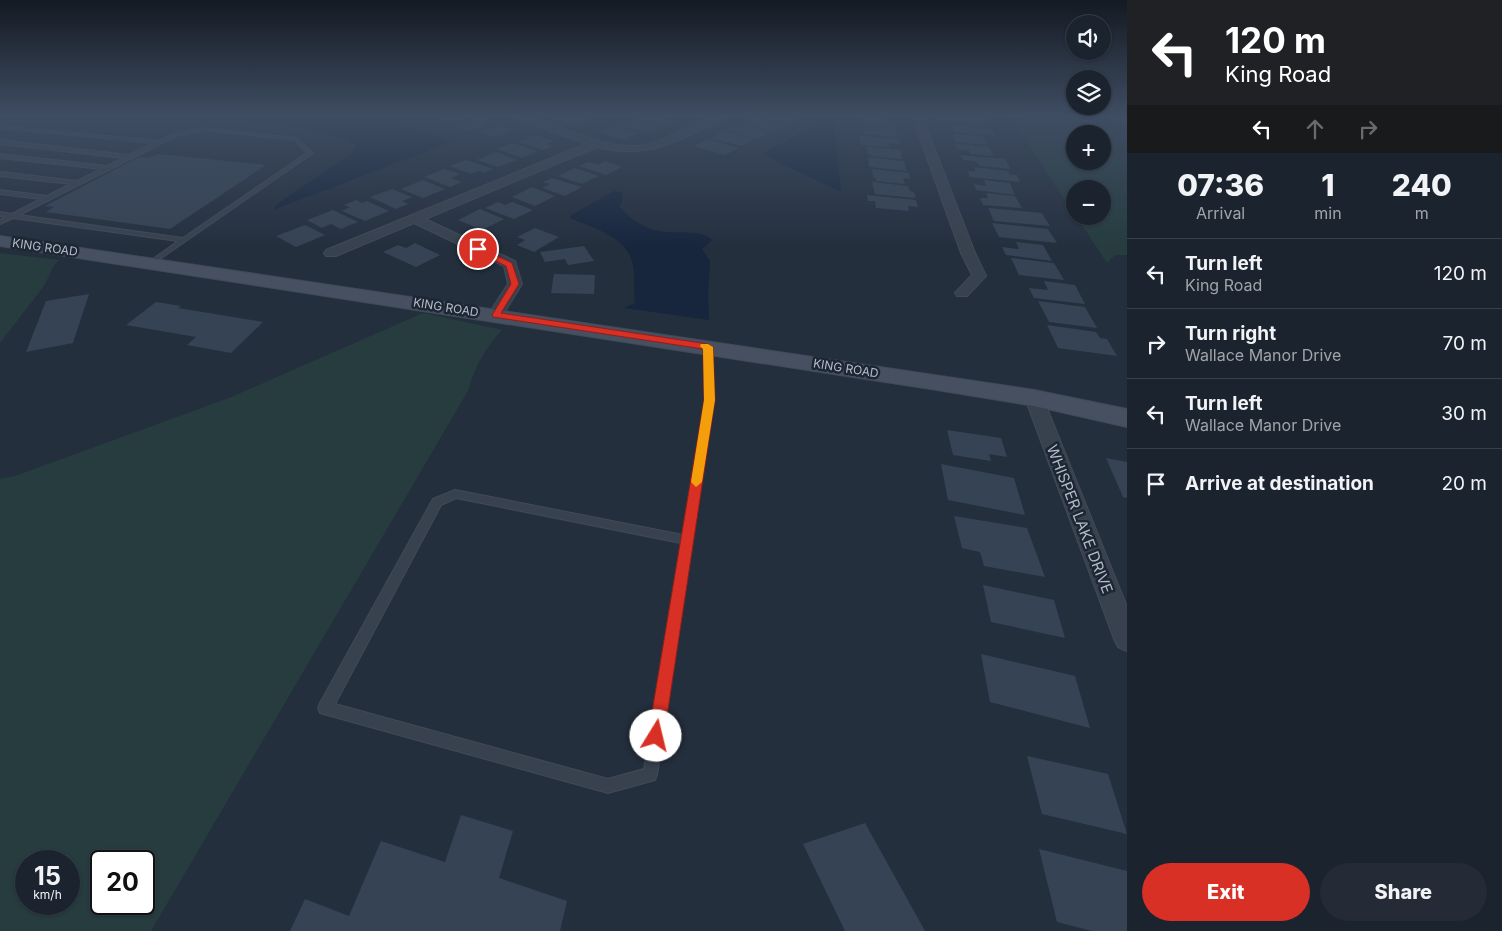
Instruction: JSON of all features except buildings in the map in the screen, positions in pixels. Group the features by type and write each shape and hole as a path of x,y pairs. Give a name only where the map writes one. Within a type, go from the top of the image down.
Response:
{"street":[{"path":"331,254 557,159"},
{"path":"933,159 968,253 979,276 962,293"},
{"path":"414,219 510,264 515,284 496,315"},
{"name":"KING ROAD","path":"0,241 1034,398 1127,418"},
{"name":"WHISPER LAKE DRIVE","path":"1034,398 1127,639"}],"lane":[{"path":"31,159 107,168"},
{"path":"0,222 125,159"},
{"path":"151,263 301,159"},
{"path":"0,174 78,183"},
{"path":"0,192 48,198"},
{"path":"0,214 184,240"},
{"path":"687,540 455,494 437,502 325,708 608,786 650,775 710,400 708,347"}],"green space":[{"path":"1038,159 1066,159 1066,170 1111,170 1111,159 1127,159 1127,255 1115,255 1107,263 1082,225 1111,225 1111,180 1066,180 1066,202"},
{"path":"0,253 59,260 54,265 44,286 0,343"},
{"path":"423,313 502,330 481,358 468,391 151,931 0,931 0,479 15,476 229,398"}],"water":[{"path":"343,159 405,159 273,210 278,203"},
{"path":"772,159 838,159 841,192"},
{"path":"614,191 622,192 623,200 619,206 627,215 642,225 653,230 665,232 702,234 712,240 702,249 710,261 709,320 624,308 635,303 633,266 628,252 615,239 570,218 571,215"}],"slow traffic":[{"path":"696,482 710,400 708,347 705,346"}],"route":[{"path":"478,249 510,264 513,273 515,284 496,315 708,347 710,400 656,736"}]}
